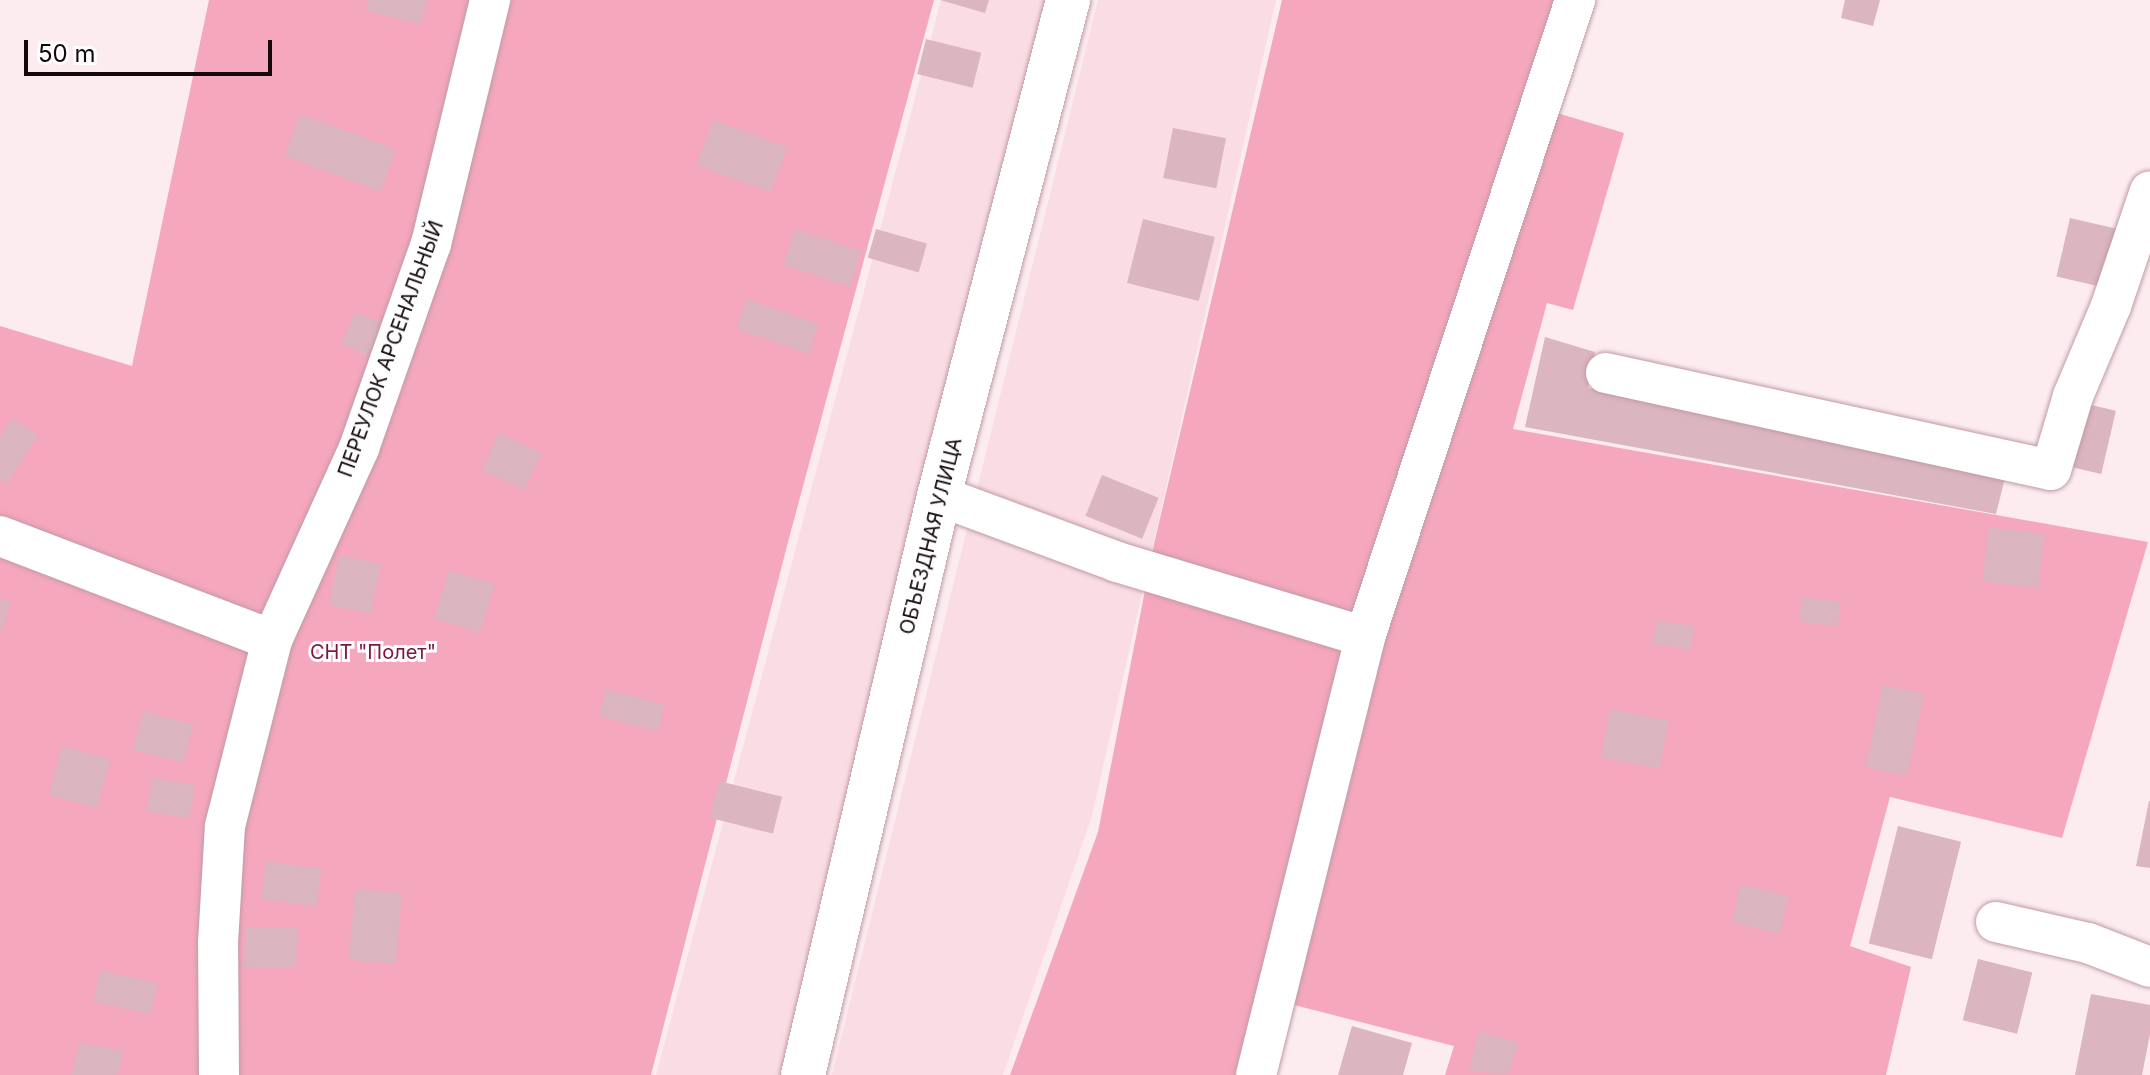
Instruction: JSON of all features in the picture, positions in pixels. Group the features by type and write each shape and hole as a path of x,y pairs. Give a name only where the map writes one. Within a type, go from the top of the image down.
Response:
{"main road":[{"name":"ОБЪЕЗДНАЯ УЛИЦА","path":"803,1075 939,496 1068,0"}],"lane":[{"name":"ПЕРЕУЛОК АРСЕНАЛЬНЫЙ","path":"219,1075 218,943 225,826 272,640 359,448 431,244 490,0"},
{"path":"1256,1075 1365,637 1575,0"},
{"path":"1606,373 2051,470 2073,396 2111,306 2150,191"},
{"path":"939,496 1117,562 1365,637"},
{"path":"0,536 272,640"},
{"path":"1996,922 2088,943 2150,967"}],"shaded area":[{"path":"941,0 1050,0 791,1075 656,1075"},
{"path":"1098,0 1276,0 1092,816 1003,1075 832,1075"}],"green space":[{"name":"СНТ \"Полет\"","path":"209,0 934,0 788,542 651,1075 0,1075 0,326 132,366"},
{"path":"1282,0 1561,0 1527,104 1624,133 1573,310 1547,303 1513,429 2148,542 2062,838 1890,797 1850,946 1911,967 1886,1075 1445,1075 1454,1046 1263,997 1240,1075 1010,1075 1098,832 1154,544"}],"building":[{"path":"369,0 427,0 421,24 366,11"},
{"path":"940,0 989,0 985,13"},
{"path":"1845,0 1880,0 1873,26 1841,18"},
{"path":"926,39 981,53 973,88 917,74"},
{"path":"300,114 396,149 380,191 285,156"},
{"path":"713,120 787,147 771,192 697,165"},
{"path":"1173,128 1226,138 1216,188 1163,178"},
{"path":"2070,218 2119,229 2105,288 2057,276"},
{"path":"1143,219 1215,237 1199,301 1127,283"},
{"path":"795,229 862,251 850,287 783,265"},
{"path":"876,229 927,244 919,272 868,258"},
{"path":"747,299 819,324 808,354 737,329"},
{"path":"356,311 384,324 369,357 341,344"},
{"path":"1545,337 1595,352 1588,388 2006,474 1996,514 1525,427"},
{"path":"2074,401 2116,411 2101,474 2059,464"},
{"path":"12,418 38,435 7,484 0,480 0,437"},
{"path":"499,433 542,453 524,490 482,470"},
{"path":"1102,475 1159,498 1142,539 1086,516"},
{"path":"1989,527 2045,534 2038,588 1982,582"},
{"path":"339,555 381,564 370,614 328,605"},
{"path":"449,570 495,584 480,633 434,619"},
{"path":"1802,597 1841,602 1838,627 1799,622"},
{"path":"0,598 11,602 1,633 0,633"},
{"path":"1656,620 1695,626 1691,650 1652,644"},
{"path":"1883,685 1924,694 1907,776 1866,767"},
{"path":"606,689 665,705 658,732 599,716"},
{"path":"1610,709 1669,720 1660,769 1601,757"},
{"path":"143,711 193,724 183,763 133,750"},
{"path":"62,746 110,759 97,808 49,795"},
{"path":"152,778 194,785 189,818 147,812"},
{"path":"719,781 782,797 773,834 710,818"},
{"path":"2150,801 2150,868 2136,866"},
{"path":"1898,826 1961,842 1932,959 1869,943"},
{"path":"266,861 321,869 316,906 261,899"},
{"path":"1741,884 1789,896 1779,934 1732,922"},
{"path":"355,889 402,893 396,964 349,960"},
{"path":"245,927 297,928 296,968 244,967"},
{"path":"1978,959 2032,973 2017,1034 1963,1020"},
{"path":"100,970 157,983 150,1014 93,1001"},
{"path":"2091,994 2150,1005 2150,1034 2142,1075 2075,1075"},
{"path":"1352,1026 1412,1043 1403,1075 1338,1075"},
{"path":"1480,1031 1518,1043 1508,1075 1468,1070"},
{"path":"79,1042 123,1051 118,1075 72,1075"}]}
